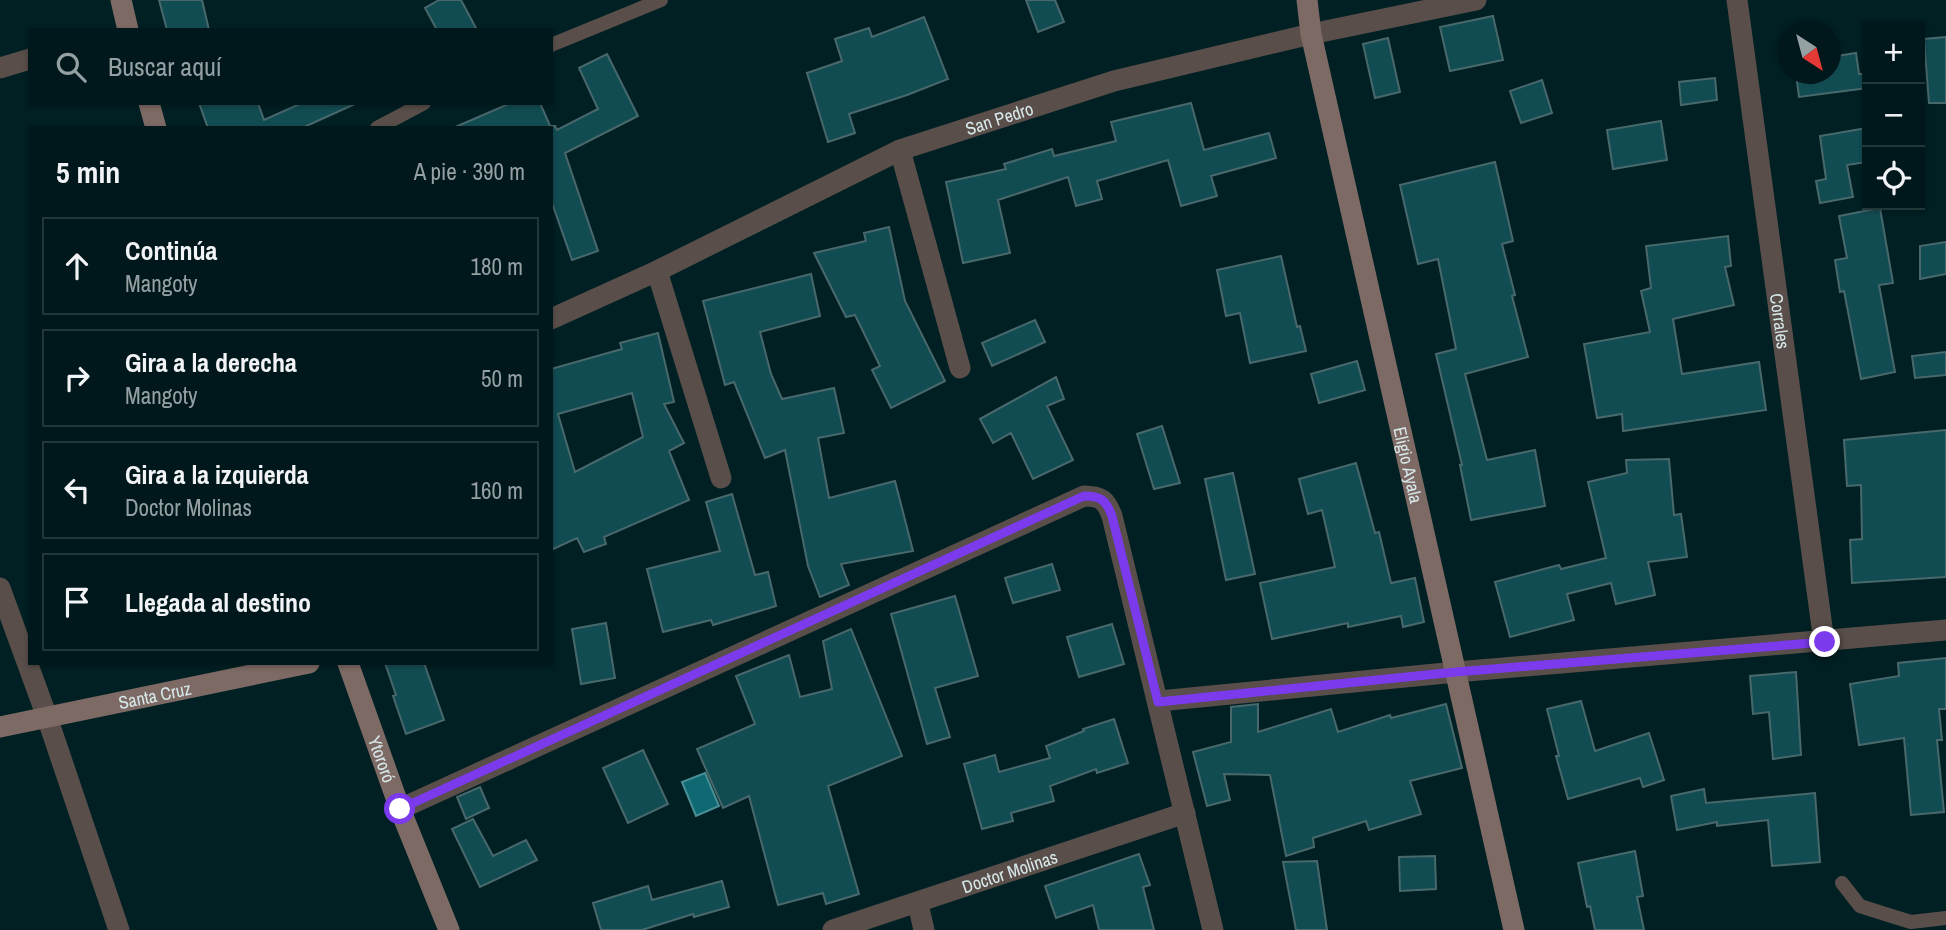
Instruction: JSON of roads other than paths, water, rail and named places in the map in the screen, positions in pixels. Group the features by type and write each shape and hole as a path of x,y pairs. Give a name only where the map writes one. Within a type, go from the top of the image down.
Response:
{"street":[{"path":"121,0 128,28"},
{"name":"Eligio Ayala","path":"1307,0 1311,34 1514,930"},
{"name":"San Pedro","path":"553,319 657,271 900,150 1114,81 1311,34 1476,0"},
{"name":"Corrales","path":"1737,0 1825,642"},
{"path":"0,68 28,60"},
{"path":"150,105 155,126"},
{"path":"900,150 960,368"},
{"path":"657,271 721,478"},
{"path":"400,809 1084,496 1098,496 1106,502 1112,516 1213,930"},
{"path":"0,588 28,665"},
{"path":"1158,702 1456,672 1946,630"},
{"path":"28,665 119,930"},
{"name":"Santa Cruz","path":"0,727 299,665"},
{"name":"Ytororó","path":"349,665 400,809 449,930"},
{"name":"Doctor Molinas","path":"833,930 918,904 1185,813"},
{"path":"918,904 924,930"}],"lane":[{"path":"553,44 661,0"},
{"path":"381,126 421,105"},
{"path":"1842,883 1860,906 1911,922 1946,918"}],"water":[{"path":"705,773 719,806 696,816 682,782"}]}
